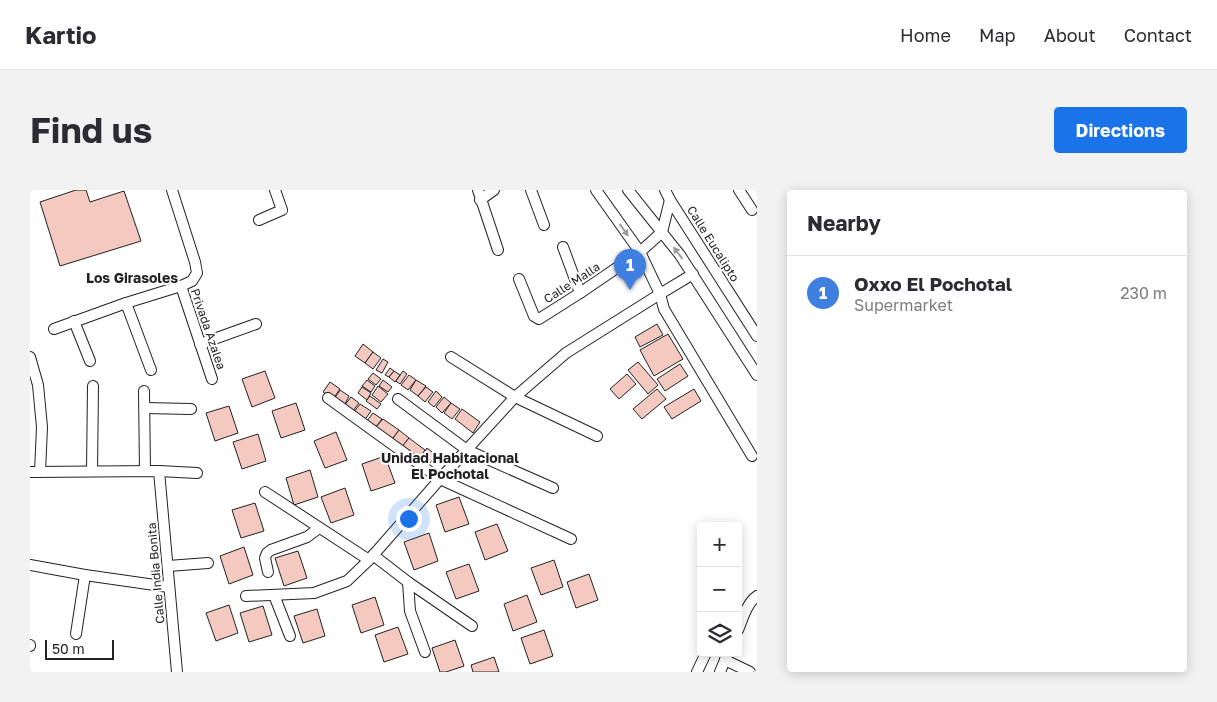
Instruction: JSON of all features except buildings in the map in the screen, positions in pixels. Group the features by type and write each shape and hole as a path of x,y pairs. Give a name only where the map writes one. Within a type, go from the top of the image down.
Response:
{"street":[{"path":"54,329 192,281 197,273 196,262 172,190"},
{"path":"259,220 282,210 276,190"},
{"path":"494,190 479,195 498,250"},
{"path":"531,190 544,225"},
{"path":"596,190 640,252 660,294 664,309 752,456"},
{"path":"628,190 693,274 757,375"},
{"name":"Calle Eucalipto","path":"665,190 757,336"},
{"path":"739,190 752,210"},
{"path":"662,232 670,200"},
{"name":"Calle Malla","path":"519,279 534,316 539,318 580,293 640,252 662,232"},
{"path":"563,247 580,293"},
{"path":"246,596 314,593 347,581 371,558 515,397 566,353 693,274"},
{"name":"Privada Azalea","path":"181,286 212,379"},
{"path":"126,303 151,370"},
{"path":"74,321 90,361"},
{"path":"200,344 256,324"},
{"path":"30,357 42,427 35,472 145,471 197,473"},
{"path":"451,357 515,397 597,436"},
{"path":"92,472 93,386"},
{"path":"144,391 145,471"},
{"path":"328,398 440,479 571,539"},
{"path":"398,399 467,450 554,488"},
{"path":"145,408 191,409"},
{"path":"30,427 42,427"},
{"name":"Calle India Bonita","path":"160,472 176,672"},
{"path":"265,492 319,528 371,558 472,626"},
{"path":"268,572 265,558 267,553 307,537 319,528"},
{"path":"168,566 208,563"},
{"path":"30,565 169,587"},
{"path":"76,634 85,574"},
{"path":"408,582 410,610 425,652"},
{"path":"274,595 290,636"},
{"path":"742,621 749,604 757,596"},
{"path":"697,672 704,657"},
{"path":"720,672 727,657 750,672"}],"place":[{"name":"Oxxo El Pochotal","path":"630,290"}],"district":[{"name":"Los Girasoles","path":"132,278"},
{"name":"Unidad Habitacional El Pochotal","path":"450,466"}]}
